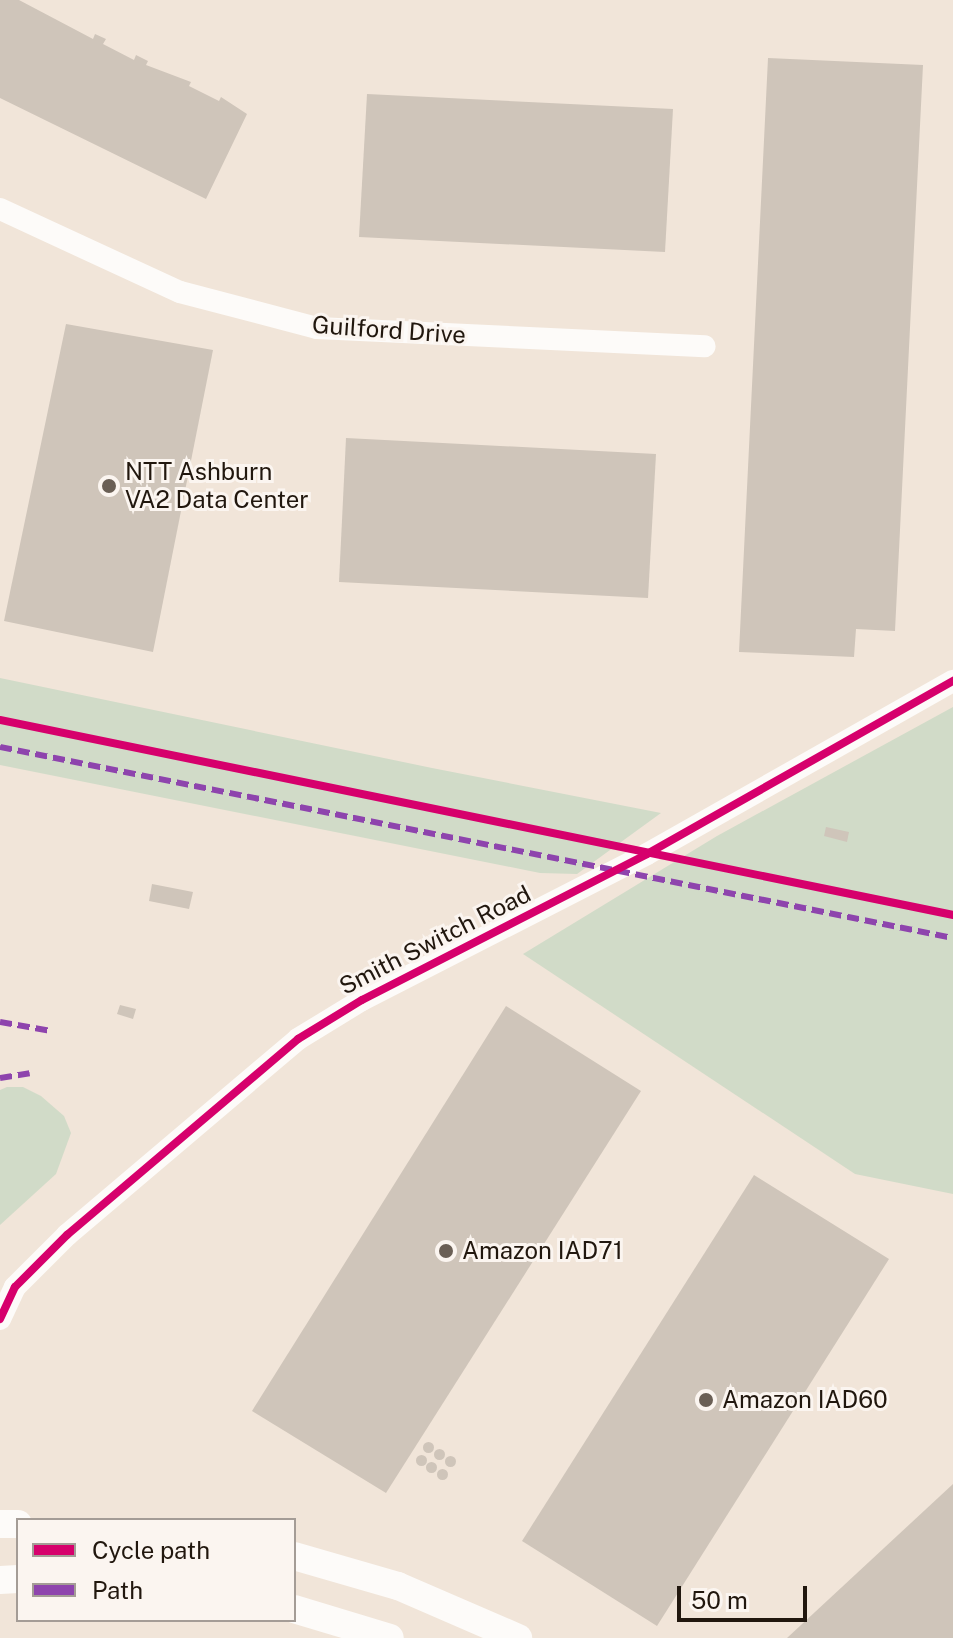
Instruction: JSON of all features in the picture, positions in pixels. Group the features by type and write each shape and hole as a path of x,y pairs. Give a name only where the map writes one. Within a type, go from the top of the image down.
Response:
{"main road":[{"path":"296,1557 398,1586 518,1638"},
{"path":"296,1610 390,1638"}],"street":[{"name":"Guilford Drive","path":"0,209 180,292 317,328 705,346"},
{"name":"Smith Switch Road","path":"0,1319 15,1287 67,1235 298,1039 362,1000 647,854 953,681"}],"green space":[{"path":"0,678 661,813 577,874 540,873 0,765"},
{"path":"953,707 953,1194 855,1174 523,954 717,836"},
{"path":"23,1087 41,1096 64,1116 71,1133 56,1174 0,1225 0,1090"}],"building":[{"path":"0,0 19,0 93,39 95,34 106,39 103,44 134,60 136,55 148,61 146,65 191,82 189,86 219,101 221,97 247,114 206,199 0,98"},
{"path":"768,58 923,65 895,631 856,629 854,657 739,652"},
{"path":"367,94 673,109 665,252 359,237"},
{"name":"NTT Ashburn VA2 Data Center","path":"66,324 213,350 153,652 4,621"},
{"path":"346,438 656,454 648,598 339,582"},
{"path":"826,827 849,832 847,842 824,836"},
{"path":"152,884 193,892 189,909 149,901"},
{"path":"120,1005 136,1009 133,1019 117,1014"},
{"name":"Amazon IAD71","path":"506,1006 641,1091 386,1493 252,1411"},
{"name":"Amazon IAD60","path":"754,1175 889,1259 657,1626 522,1541"},
{"path":"428,1441 434,1447 428,1453 422,1447"},
{"path":"439,1448 445,1454 439,1460 433,1454"},
{"path":"421,1454 427,1460 421,1466 415,1460"},
{"path":"450,1455 456,1461 450,1467 444,1461"},
{"path":"431,1461 437,1467 431,1473 425,1467"},
{"path":"442,1468 448,1474 442,1480 436,1474"},
{"path":"953,1484 953,1638 787,1638"}],"marked path":[{"path":"0,747 953,938"},
{"path":"0,1022 51,1031"},
{"path":"0,1078 30,1073"}],"cycle path":[{"path":"0,1319 15,1287 67,1235 298,1039 362,1000 647,854 953,681"},
{"path":"0,720 953,915"}],"place":[{"name":"NTT Ashburn VA2 Data Center","path":"109,486"},
{"name":"Amazon IAD71","path":"446,1251"},
{"name":"Amazon IAD60","path":"706,1400"}]}
